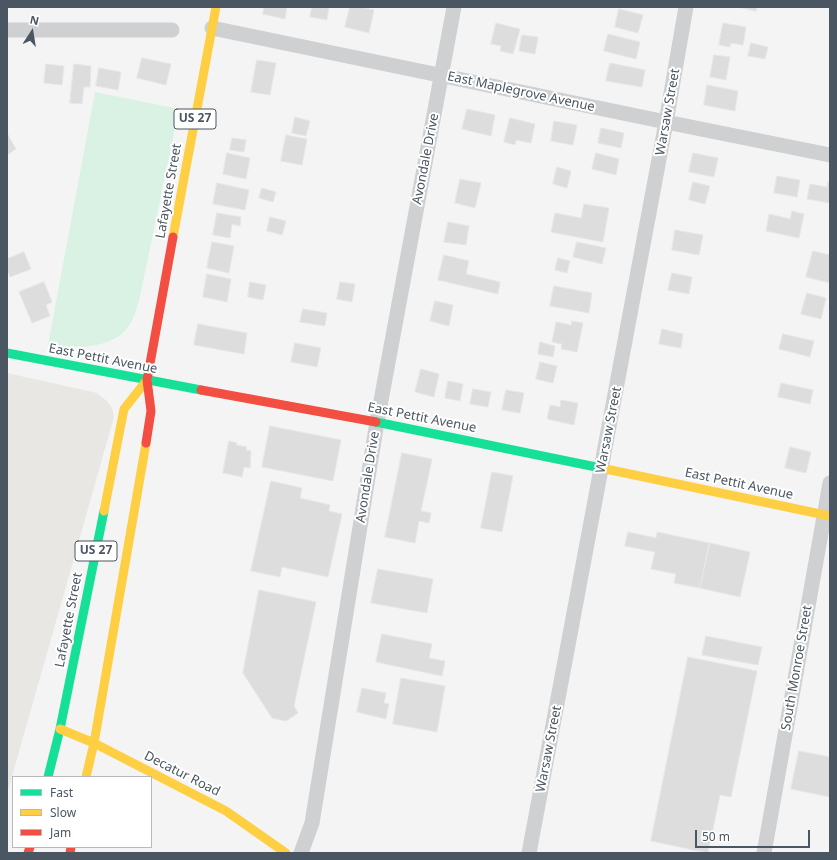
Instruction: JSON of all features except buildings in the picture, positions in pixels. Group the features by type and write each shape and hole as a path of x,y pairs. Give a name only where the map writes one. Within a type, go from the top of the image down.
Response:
{"main road":[{"name":"Lafayette Street","path":"86,776 94,743 151,411 147,380 216,7"},
{"name":"East Pettit Avenue","path":"7,353 377,422 827,516"},
{"name":"Lafayette Street","path":"48,776 60,729 124,410 147,380"},
{"name":"Decatur Road","path":"60,729 94,743 226,811 286,853"}],"street":[{"name":"Avondale Drive","path":"301,853 312,823 377,422 454,7"},
{"name":"Warsaw Street","path":"530,853 686,7"},
{"name":"East Maplegrove Avenue","path":"212,28 830,155"},
{"path":"7,30 172,30"},
{"name":"South Monroe Street","path":"764,853 827,516 830,483"}],"shaded area":[{"path":"7,373 97,393 107,401 112,408 114,417 7,794"}],"green space":[{"path":"95,92 179,109 140,296 130,324 125,331 118,336 101,344 79,347 48,345"}],"traffic: fast":[{"path":"7,353 201,390"},
{"path":"376,422 601,468"},
{"path":"48,776 60,729 104,511"}],"traffic: slow":[{"path":"173,237 216,7"},
{"path":"104,511 124,409 147,380"},
{"path":"86,776 94,743 146,443"},
{"path":"601,468 830,516"},
{"path":"60,729 94,743 226,811 286,853"}],"traffic: jam":[{"path":"146,443 151,411 147,380 173,237"},
{"path":"201,390 376,422"},
{"path":"28,853 30,848"},
{"path":"70,853 71,848"}]}
